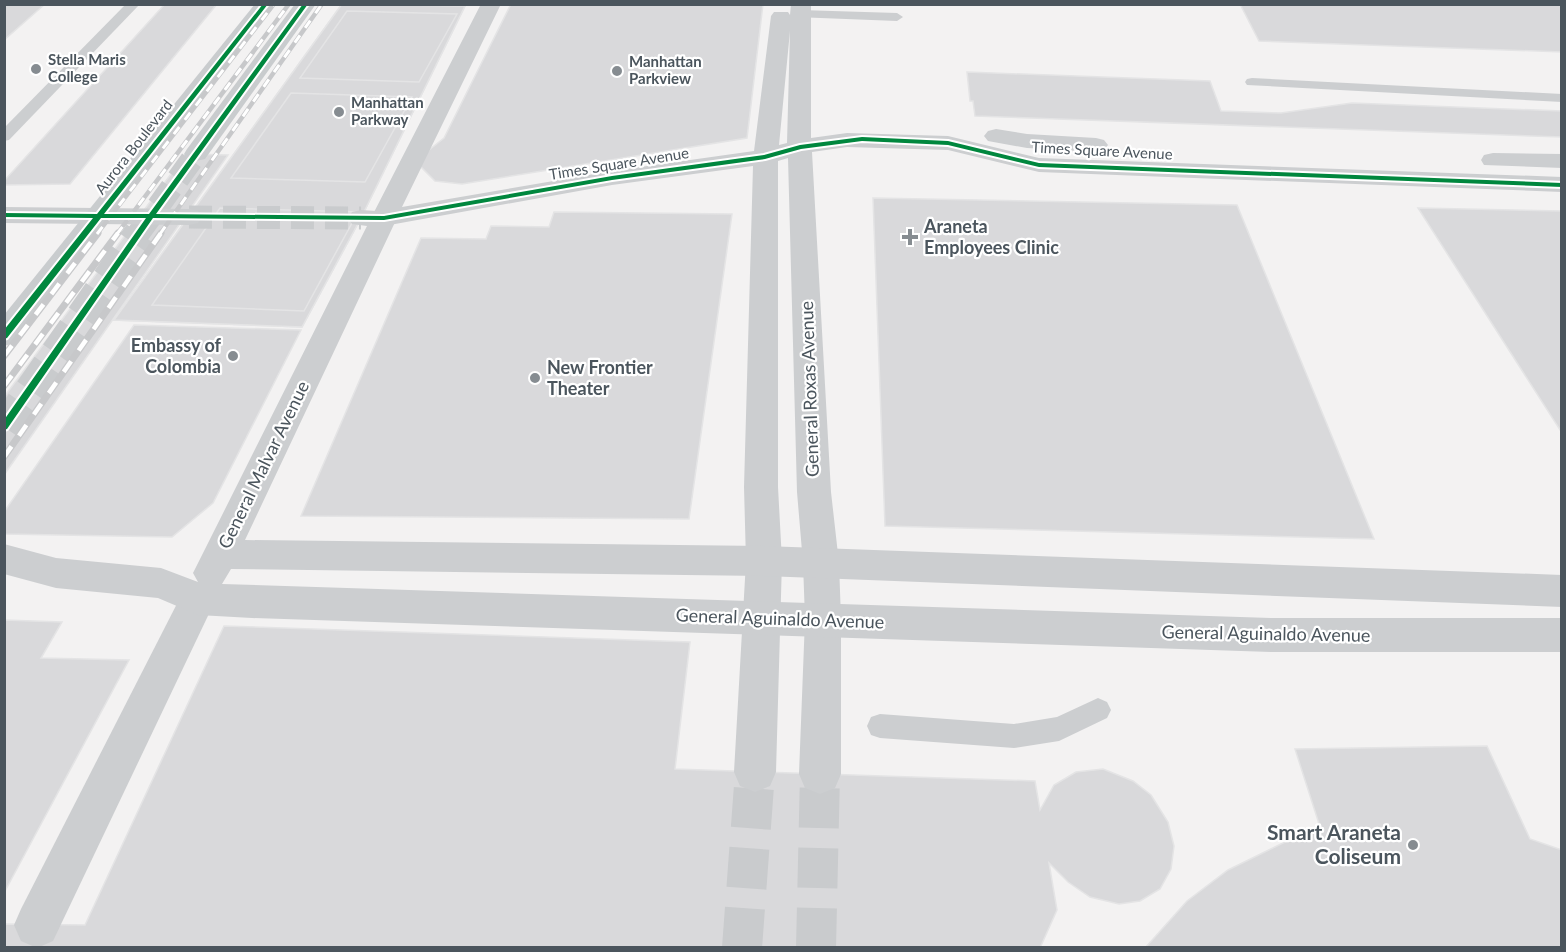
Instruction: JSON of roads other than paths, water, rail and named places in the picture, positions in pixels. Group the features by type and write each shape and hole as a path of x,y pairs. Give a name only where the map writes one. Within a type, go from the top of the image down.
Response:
{"main road":[{"name":"Aurora Boulevard","path":"4,336 266,4"},
{"path":"196,154 306,4"}],"street":[{"name":"General Malvar Avenue","path":"36,925 221,554 373,218 490,4"},
{"path":"755,772 764,561 761,487 766,149 794,8"},
{"name":"General Roxas Avenue","path":"794,8 814,492 821,563 823,619 820,774"},
{"name":"Times Square Avenue","path":"373,218 612,178 736,161 846,123 944,126 1028,141 1120,147 1562,162"},
{"name":"Times Square Avenue","path":"800,139 948,143 1039,165 1562,185"},
{"path":"4,214 189,217"},
{"path":"221,554 764,561 1562,591"},
{"name":"General Aguinaldo Avenue","path":"4,559 56,573 161,584 198,599 1271,635 1562,635"}],"lane":[{"path":"4,137 134,4"},
{"path":"794,8 897,17"},
{"path":"1252,82 1562,98"},
{"path":"880,726 1014,736 1059,729 1098,710"}],"tunnel":[{"path":"138,234 196,154"},
{"path":"189,217 361,218"},
{"path":"4,427 139,233"},
{"path":"742,948 755,772"},
{"path":"816,948 820,774"}],"railway":[{"path":"97,234 274,4"},
{"path":"117,234 289,4"},
{"path":"160,234 322,4"},
{"path":"4,356 98,233"},
{"path":"4,386 118,233"},
{"path":"4,457 161,233"}],"place":[{"name":"Stella Maris College","path":"36,69"},
{"name":"Manhattan Parkview","path":"617,71"},
{"name":"Manhattan Parkway","path":"339,112"},
{"name":"Araneta Employees Clinic","path":"910,237"},
{"name":"Embassy of Colombia","path":"233,356"},
{"name":"New Frontier Theater","path":"535,378"},
{"name":"Smart Araneta Coliseum","path":"1413,845"}]}
